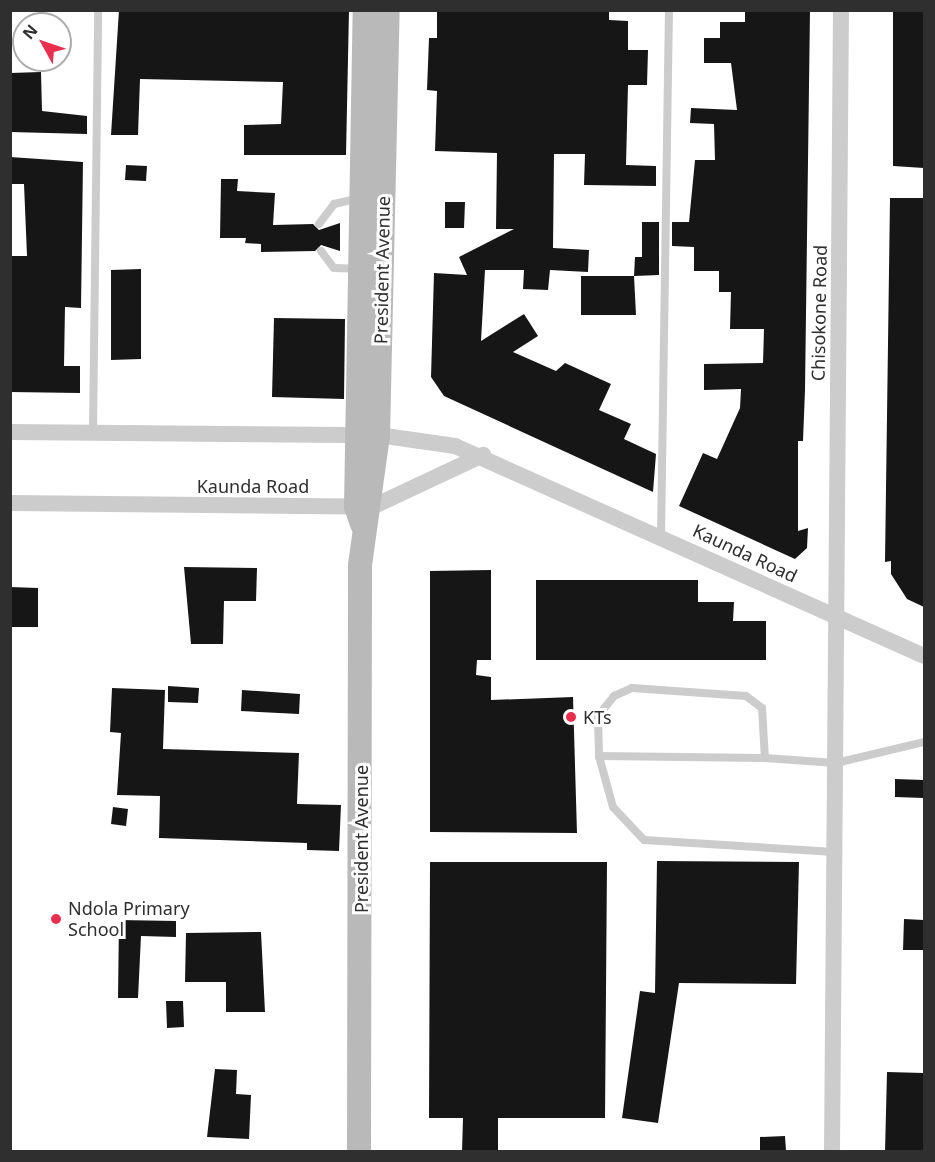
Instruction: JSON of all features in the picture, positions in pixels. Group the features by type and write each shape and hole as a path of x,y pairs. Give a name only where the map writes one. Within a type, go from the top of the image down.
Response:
{"main road":[{"name":"President Avenue","path":"365,10 363,196 372,269"},
{"name":"President Avenue","path":"359,1152 364,513 369,435 372,269 388,10"}],"street":[{"name":"Chisokone Road","path":"832,1152 841,10"},
{"name":"Kaunda Road","path":"10,432 369,435 483,455 924,656"},
{"name":"Kaunda Road","path":"10,502 364,513 483,455"}],"lane":[{"path":"93,433 98,10"},
{"path":"661,535 669,10"},
{"path":"320,224 334,204 363,196"},
{"path":"321,251 334,268 372,269"},
{"path":"765,758 762,708 757,700 632,688 614,696 597,716 599,756 613,807 644,840 835,852"},
{"path":"599,756 765,758 836,764 924,742"}],"building":[{"path":"119,10 349,10 346,155 244,155 244,125 281,124 283,82 140,79 138,135 111,135"},
{"path":"437,10 609,10 609,20 628,21 628,50 648,50 647,85 628,85 626,165 656,166 656,186 584,185 585,154 554,154 553,248 589,250 588,272 550,270 548,290 523,289 524,270 485,270 481,341 524,314 538,336 513,352 556,371 565,363 611,384 599,410 631,424 624,439 656,454 653,492 444,396 431,377 434,273 467,275 459,257 514,229 496,229 497,153 435,151 437,91 427,90 429,38 437,38"},
{"path":"745,10 810,10 805,390 803,441 798,441 798,531 808,528 807,548 795,559 679,506 703,453 717,459 740,408 741,389 704,390 704,364 763,363 764,329 730,329 731,292 719,292 719,271 694,271 694,247 672,246 672,222 689,222 695,160 715,160 714,124 690,123 691,108 737,110 731,63 704,63 704,38 720,38 720,22 745,22"},
{"path":"893,10 924,10 924,168 893,166"},
{"path":"41,72 42,111 87,116 87,134 10,132 10,73"},
{"path":"10,157 83,162 81,308 65,307 64,366 80,366 80,393 10,392 10,256 27,256 24,184 10,184"},
{"path":"126,165 147,166 146,181 125,180"},
{"path":"221,179 238,179 237,191 275,193 273,225 313,224 319,230 340,223 340,251 321,245 315,251 261,252 261,244 245,243 246,238 220,238"},
{"path":"890,198 924,198 924,607 907,599 891,574 891,561 885,562"},
{"path":"445,202 465,202 464,228 445,228"},
{"path":"642,222 659,222 659,275 634,276 635,257 642,257"},
{"path":"141,269 141,359 111,360 111,270"},
{"path":"581,276 634,276 636,315 581,315"},
{"path":"274,318 345,319 344,399 272,397"},
{"path":"184,567 257,568 256,601 224,601 223,644 191,644"},
{"path":"491,570 491,660 477,660 476,675 491,677 491,700 573,697 577,833 430,832 430,571"},
{"path":"536,580 698,580 698,602 734,602 733,621 766,621 766,660 536,660"},
{"path":"10,587 38,588 38,627 10,627"},
{"path":"168,686 199,688 198,703 168,702"},
{"path":"112,688 165,690 163,749 299,753 297,804 341,805 339,851 307,850 307,843 159,838 160,796 117,795 121,733 110,732"},
{"path":"242,690 300,694 299,714 241,711"},
{"path":"895,779 924,780 924,798 895,797"},
{"path":"113,807 128,809 126,826 111,824"},
{"path":"657,861 799,862 796,984 679,983 658,1123 622,1118 640,991 655,993"},
{"path":"430,862 607,862 605,1118 498,1118 498,1152 462,1152 463,1118 429,1118"},
{"path":"904,919 924,920 924,950 903,950"},
{"path":"119,920 176,921 176,937 141,936 138,998 118,998"},
{"path":"261,932 265,1012 226,1012 226,982 185,982 186,933"},
{"path":"166,1001 183,1001 184,1027 167,1028"},
{"path":"215,1069 237,1070 236,1094 251,1095 249,1139 207,1137"},
{"path":"887,1072 924,1073 924,1152 885,1152"},
{"path":"785,1136 786,1151 760,1151 760,1137"}],"place":[{"name":"KTs","path":"571,717"},
{"name":"Ndola Primary School","path":"56,919"}]}
